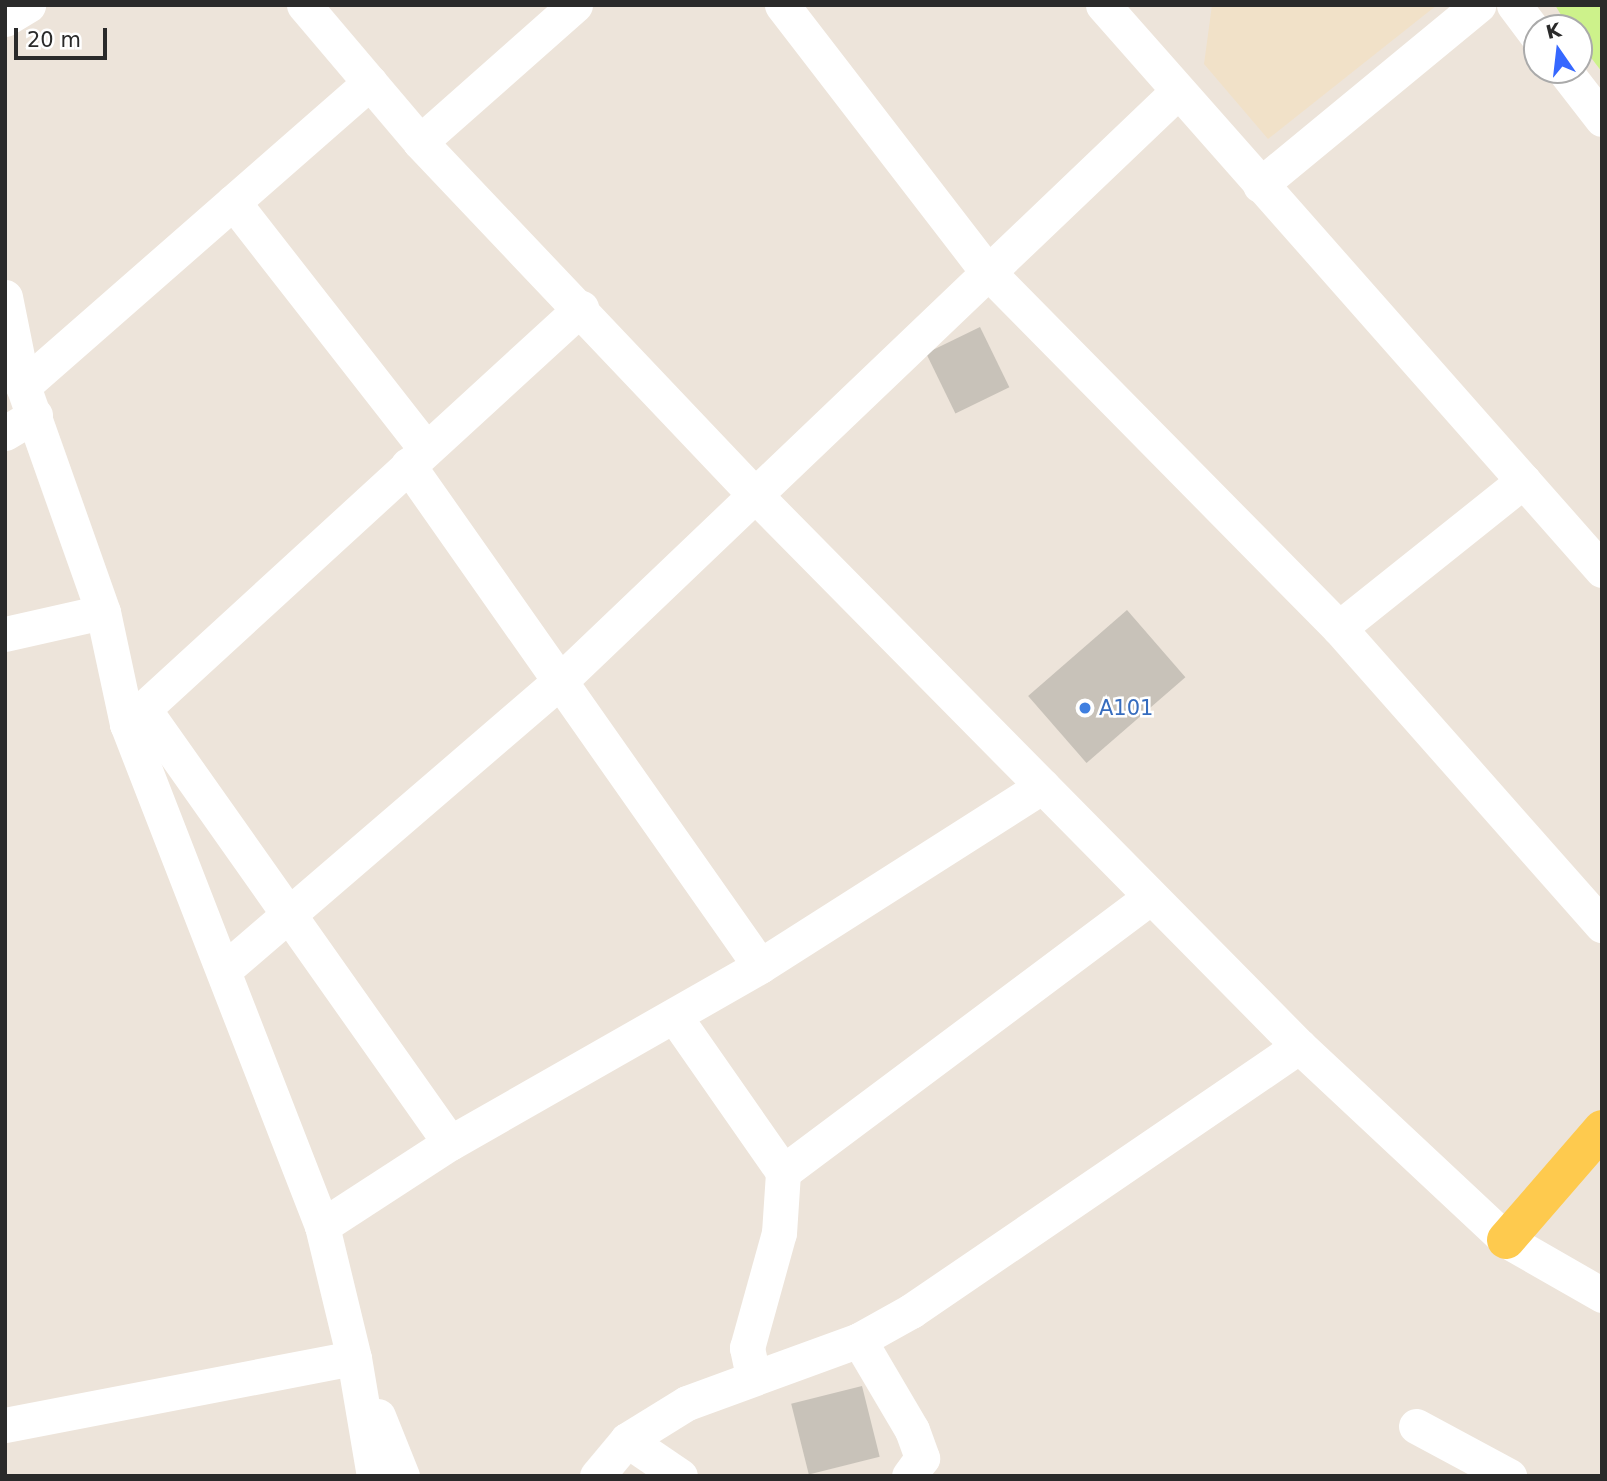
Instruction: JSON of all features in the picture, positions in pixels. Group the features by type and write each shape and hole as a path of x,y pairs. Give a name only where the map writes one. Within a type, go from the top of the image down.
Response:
{"main road":[{"path":"1506,1240 1602,1129"}],"street":[{"path":"5,19 28,5"},
{"path":"420,142 575,5"},
{"path":"782,5 987,271 1339,628 1602,925"},
{"path":"1103,5 1177,92 1602,570"},
{"path":"1260,185 1479,5"},
{"path":"322,12 370,82 420,142 581,307 754,494 1150,898 1299,1046 1506,1240 1602,1295"},
{"path":"5,433 29,400 233,202 370,82"},
{"path":"1575,84 1602,119"},
{"path":"224,970 560,681 1177,92"},
{"path":"233,202 417,457 560,681 760,966"},
{"path":"5,297 29,400 103,612 135,716 224,970 322,1226 354,1358 374,1476"},
{"path":"135,716 581,307"},
{"path":"1339,628 1523,481"},
{"path":"5,634 103,612"},
{"path":"135,716 288,915 450,1143"},
{"path":"322,1226 450,1143 675,1017 760,966 1043,786"},
{"path":"783,1172 1150,898"},
{"path":"675,1017 783,1172 779,1233 747,1348 753,1376"},
{"path":"597,1476 627,1440 687,1403 753,1376 859,1339 911,1311 1299,1046"},
{"path":"859,1339 912,1430 922,1458 909,1476"},
{"path":"5,1424 354,1358"},
{"path":"354,1358 402,1476"},
{"path":"1416,1426 1508,1476"},
{"path":"627,1440 680,1476"}],"shaded area":[{"path":"1212,5 1437,5 1268,139 1204,64"}],"green space":[{"path":"1555,5 1602,5 1602,72 1593,60 1593,14 1560,14"}],"building":[{"path":"980,327 1009,387 955,414 926,353"},
{"path":"1127,610 1185,677 1087,763 1028,696"},
{"path":"862,1386 880,1457 809,1474 791,1404"}],"place":[{"name":"A101","path":"1085,708"}]}
